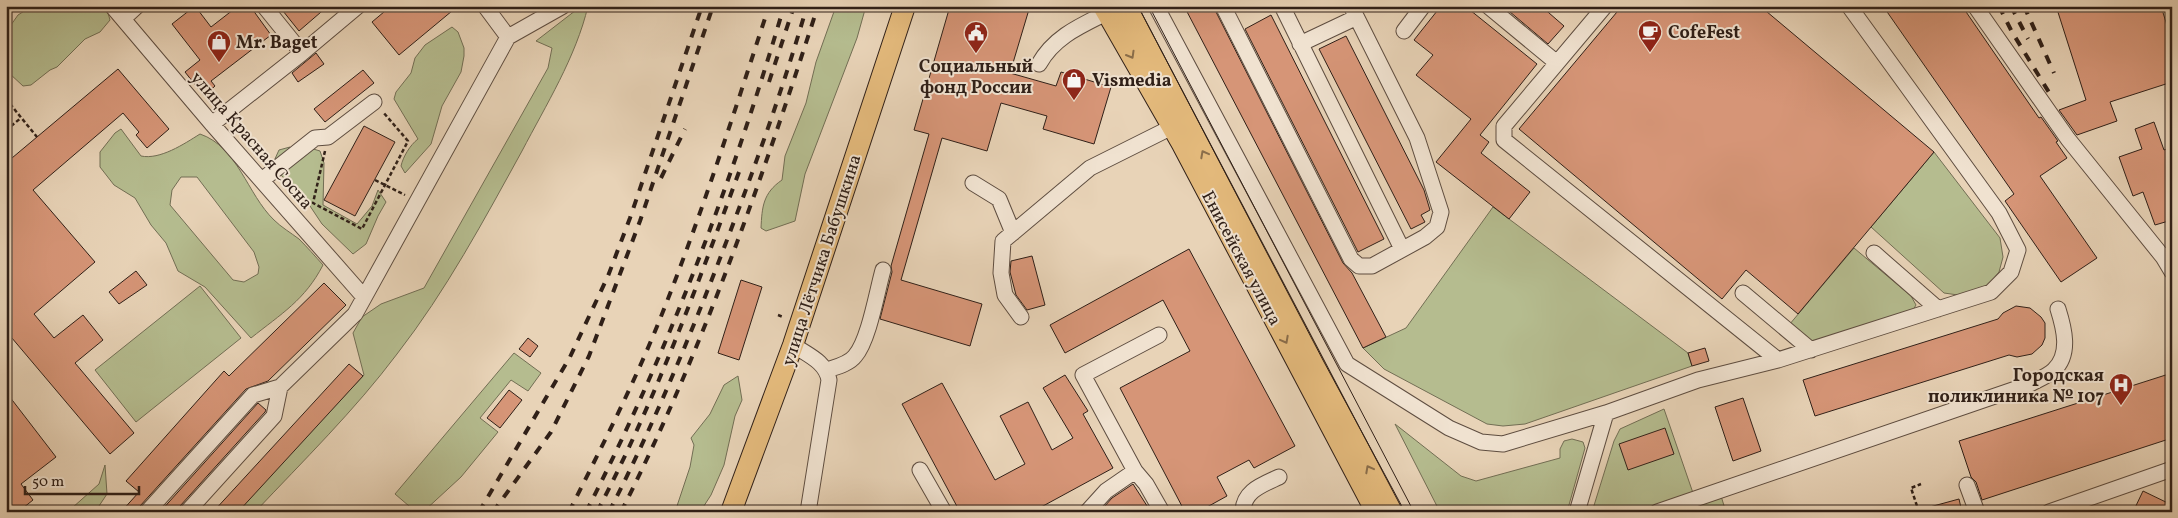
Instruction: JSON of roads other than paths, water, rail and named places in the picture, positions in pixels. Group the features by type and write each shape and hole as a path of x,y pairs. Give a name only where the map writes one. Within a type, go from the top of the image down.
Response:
{"main road":[{"name":"улица Лётчика Бабушкина","path":"731,512 794,345 905,6"},
{"name":"Енисейская улица","path":"1133,8 1392,512"},
{"name":"Енисейская улица","path":"1105,9 1172,128 1376,512"}],"street":[{"name":"улица Красная Сосна","path":"112,6 212,124 364,297"},
{"path":"123,19 137,6"},
{"path":"264,6 302,54"},
{"path":"212,124 302,54 358,6"},
{"path":"485,6 508,37"},
{"path":"147,512 253,394 280,387 355,314 508,37 563,6"},
{"path":"1156,6 1347,364 1434,419 1481,442 1503,444 1606,413 1698,380 1778,360 1991,292 2011,272 2018,250 1999,213 1849,6"},
{"path":"1223,6 1351,259 1359,266 1372,266 1425,237 1437,227 1441,212 1417,138 1353,12 1300,44"},
{"path":"1282,6 1402,249"},
{"path":"1404,31 1423,6"},
{"path":"1488,6 1557,63"},
{"path":"1605,6 1504,126 1504,140 1778,360"},
{"path":"1975,6 2068,139 2168,256 2172,272"},
{"path":"1039,64 1046,51 1060,38 1105,9"},
{"path":"262,180 315,138 328,138 374,102"},
{"path":"1021,317 1005,295 1001,273 1003,241 1090,168 1172,128"},
{"path":"973,183 999,199 1013,233"},
{"path":"1874,253 1938,309"},
{"path":"827,370 843,365 855,357 865,335 883,270"},
{"path":"1743,293 1811,350"},
{"path":"1657,512 2030,384 2055,370 2063,354 2066,335 2058,309"},
{"path":"1159,335 1083,375 1135,471 1146,484 1162,512"},
{"path":"794,345 820,363 827,370 829,380 808,512"},
{"path":"187,512 274,416 280,387"},
{"path":"1577,512 1606,413"},
{"path":"2049,512 2172,469"},
{"path":"920,470 944,512"},
{"path":"1087,512 1106,491 1135,471"},
{"path":"1243,512 1243,502 1251,491 1279,477"},
{"path":"1967,484 1977,512"}],"tram line":[{"path":"1138,6 1324,362 1405,512"},
{"path":"1149,6 1414,512"}],"railway":[{"path":"479,512 570,357 608,276 630,218 702,6"},
{"path":"493,512 551,432 589,356 640,221 713,6"},
{"path":"569,512 627,395 658,324 730,126 769,6"},
{"path":"586,512 645,389 697,264 743,136 784,6"},
{"path":"769,82 794,6"},
{"path":"609,512 664,397 712,279 762,144 807,6"},
{"path":"621,512 651,451 705,326 753,199 818,6"},
{"path":"1999,6 2012,32 2050,94"},
{"path":"2011,6 2028,39"},
{"path":"2024,6 2054,73"},
{"path":"661,178 685,129"},
{"path":"597,512 638,428 674,344 739,172"}],"place":[{"name":"CofeFest","path":"1650,53"},
{"name":"Социальный фонд России","path":"976,54"},
{"name":"Mr. Baget","path":"219,63"},
{"name":"Vismedia","path":"1074,101"},
{"name":"Городская поликлиника № 107","path":"2121,406"}]}
